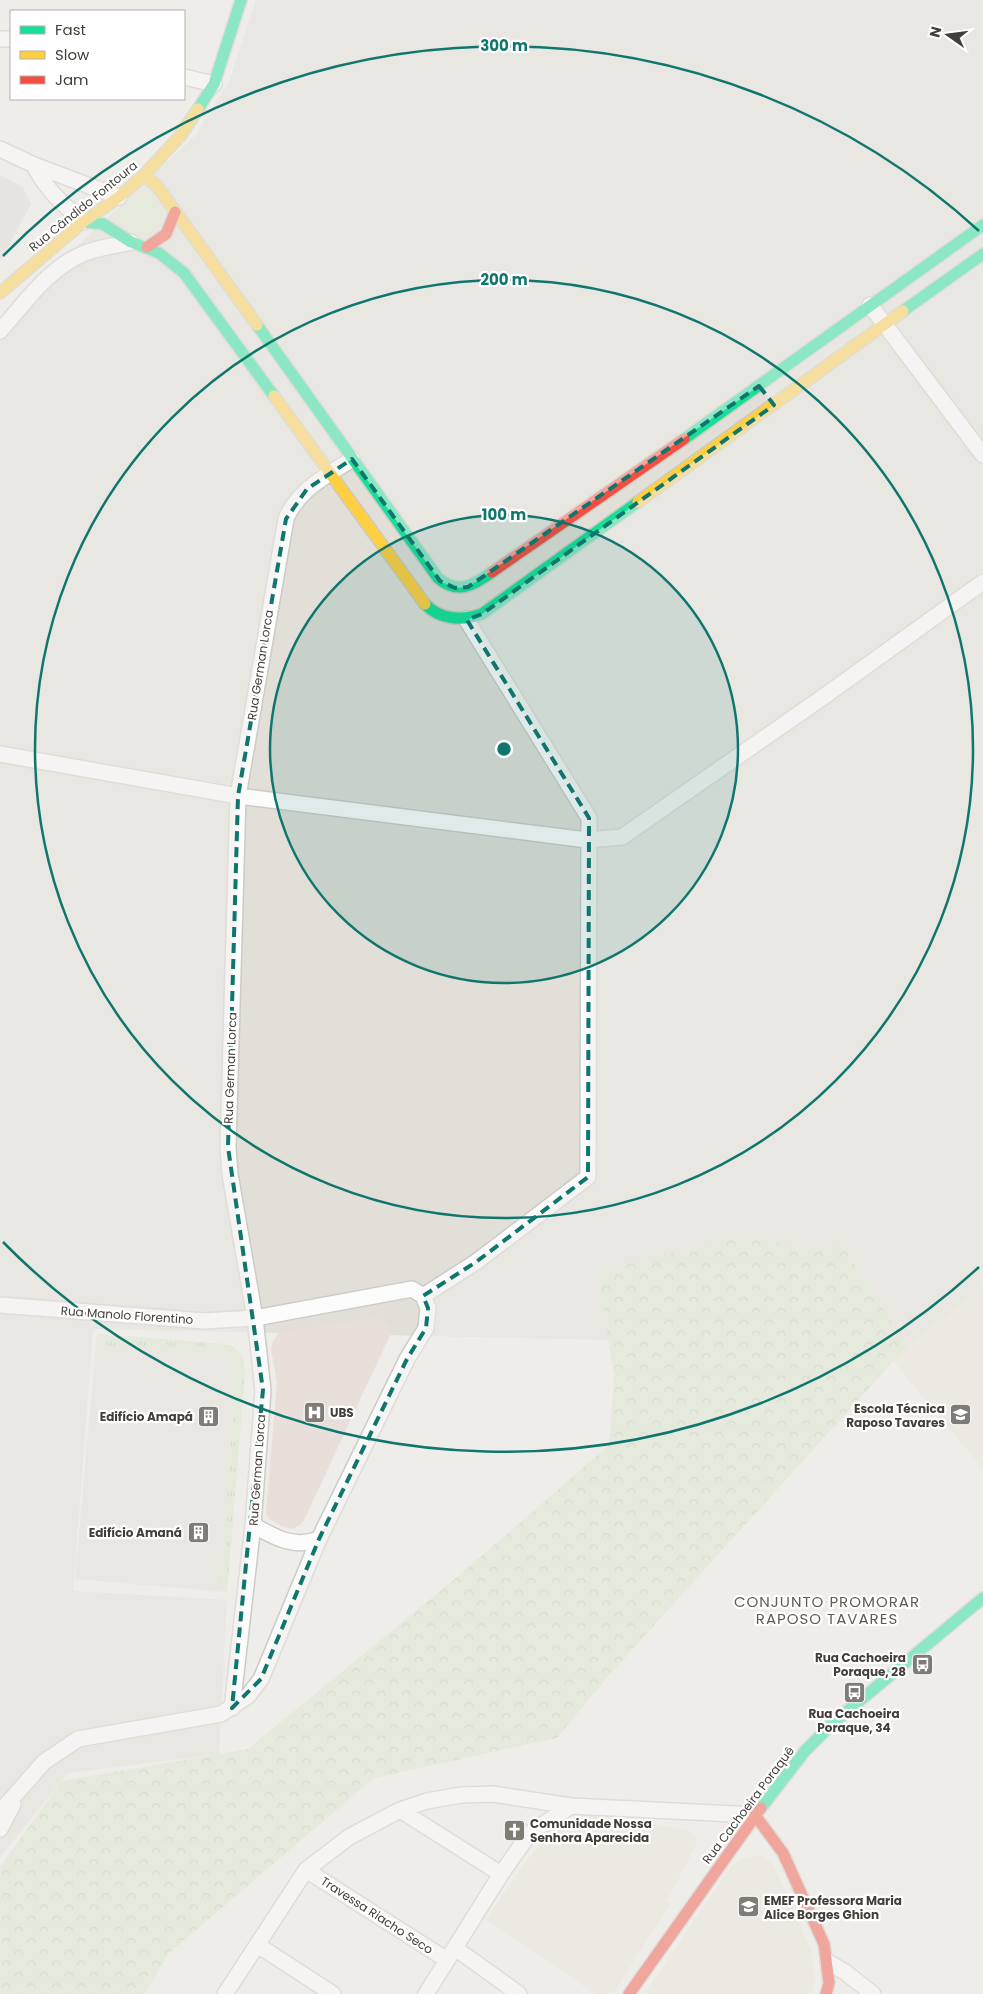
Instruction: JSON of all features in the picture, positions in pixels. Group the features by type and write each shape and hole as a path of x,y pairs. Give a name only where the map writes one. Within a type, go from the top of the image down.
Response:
{"street":[{"name":"Rua Cândido Fontoura","path":"0,293 82,222 119,196 144,175 180,136 214,84 227,38 241,0"},
{"path":"185,77 214,84"},
{"path":"0,149 34,165 119,196"},
{"path":"34,165 41,179 50,190 82,222 103,224 131,242 147,247 172,262 195,285 426,606 440,616 466,619 482,614 983,254"},
{"path":"144,175 158,186 440,581 455,588 468,587 759,386 983,224"},
{"path":"147,247 166,234 175,212"},
{"path":"0,331 51,275 66,262 87,252 131,242"},
{"path":"870,305 983,455"},
{"path":"759,386 774,405"},
{"name":"Rua German Lorca","path":"232,1708 253,1525 263,1390 255,1318 230,1174 228,1147 238,796 283,527 289,511 300,496 352,459"},
{"path":"0,754 238,796 587,840 622,837 818,701 983,582"},
{"path":"0,1812 44,1762 78,1739 221,1714 248,1696 261,1679 319,1539 406,1359 426,1328 428,1308 423,1296 476,1262 588,1177 587,840 589,818 466,619"},
{"name":"Rua Manolo Florentino","path":"0,1305 204,1321 255,1318 412,1289 423,1296"},
{"path":"253,1525 277,1539 296,1543 311,1542 319,1539"},
{"name":"Rua Cachoeira Poraquê","path":"629,1994 782,1778 833,1723 983,1598"},
{"path":"0,1829 22,1787"},
{"path":"225,1994 259,1946 306,1870 349,1837 400,1810 428,1801 460,1795 493,1794 571,1806 755,1815 783,1853 824,1944 828,1962 829,1983 826,1994"},
{"path":"426,1994 501,1874 530,1833 571,1806"},
{"path":"400,1810 501,1874"},
{"name":"Travessa Riacho Seco","path":"306,1870 519,1994"},
{"path":"259,1946 333,1994"},
{"path":"828,1962 845,1972 873,1994"}],"highlighted area":[{"path":"759,386 774,405 482,614 467,620 589,818 588,1177 476,1262 423,1296 428,1308 426,1328 407,1359 319,1539 261,1679 232,1708 263,1390 228,1147 238,796 286,519 307,489 352,459 440,581 455,588 468,587"}],"shaded area":[{"path":"256,0 983,0 983,1287 907,1346 93,1329 73,1591 227,1600 219,1754 68,1773 0,1857 0,318 195,136 229,82"},
{"path":"0,175 23,187 31,204 0,262"},
{"name":"Escola Técnica Raposo Tavares","path":"983,1287 983,1469 893,1361 907,1346"},
{"name":"UBS","path":"379,1317 390,1326 391,1333 304,1520 299,1526 291,1529 281,1526 269,1519 266,1512 277,1383 271,1349 273,1341 280,1332"},
{"path":"97,1334 223,1344 232,1346 241,1354 245,1371 227,1592 75,1579"},
{"path":"587,1815 647,1822 692,1832 697,1838 695,1847 667,1901 671,1903 613,1994 595,1994 486,1920 526,1861 549,1836 566,1822"},
{"name":"EMEF Professora Maria Alice Borges Ghion","path":"760,1855 773,1864 811,1950 815,1980 811,1994 644,1994 732,1865 741,1859"}],"green space":[{"path":"145,189 163,213 155,231 149,235 142,235 113,218"},
{"path":"749,1234 807,1251 841,1244 907,1346 610,1674 557,1738 374,1778 167,1955 145,1994 0,1994 0,1867 62,1781 248,1749 462,1573 609,1445 614,1378 598,1272"},
{"path":"97,1334 223,1344 233,1347 242,1356 245,1371 227,1592 219,1591 237,1369 234,1360 227,1354 96,1345"}],"traffic: fast":[{"path":"198,109 214,84 241,0"},
{"path":"83,222 103,224 131,242 159,253 184,273 274,396"},
{"path":"684,439 983,225"},
{"path":"903,311 983,254"},
{"path":"257,325 438,578 445,583 459,587 479,581 492,572"},
{"path":"425,604 437,613 452,618 467,618 482,614 638,502"},
{"path":"761,1808 805,1751 833,1723 983,1598"}],"traffic: slow":[{"path":"0,293 83,222 119,197 144,175 180,136 198,109"},
{"path":"144,175 157,186 257,325"},
{"path":"638,502 903,311"},
{"path":"274,396 425,604"}],"traffic: jam":[{"path":"147,247 166,234 175,212"},
{"path":"492,572 684,439"},
{"path":"629,1994 761,1808"},
{"path":"755,1815 783,1853 824,1944 829,1983 826,1994"}],"place":[{"name":"UBS","path":"314,1412"},
{"name":"Escola Técnica Raposo Tavares","path":"961,1415"},
{"name":"Edifício Amapá","path":"209,1416"},
{"name":"Edifício Amaná","path":"198,1532"},
{"name":"Rua Cachoeira Poraque, 28","path":"922,1664"},
{"name":"Rua Cachoeira Poraque, 34","path":"854,1692"},
{"name":"Comunidade Nossa Senhora Aparecida","path":"514,1830"},
{"name":"EMEF Professora Maria Alice Borges Ghion","path":"748,1907"}],"district":[{"name":"CONJUNTO PROMORAR RAPOSO TAVARES","path":"827,1610"}]}
